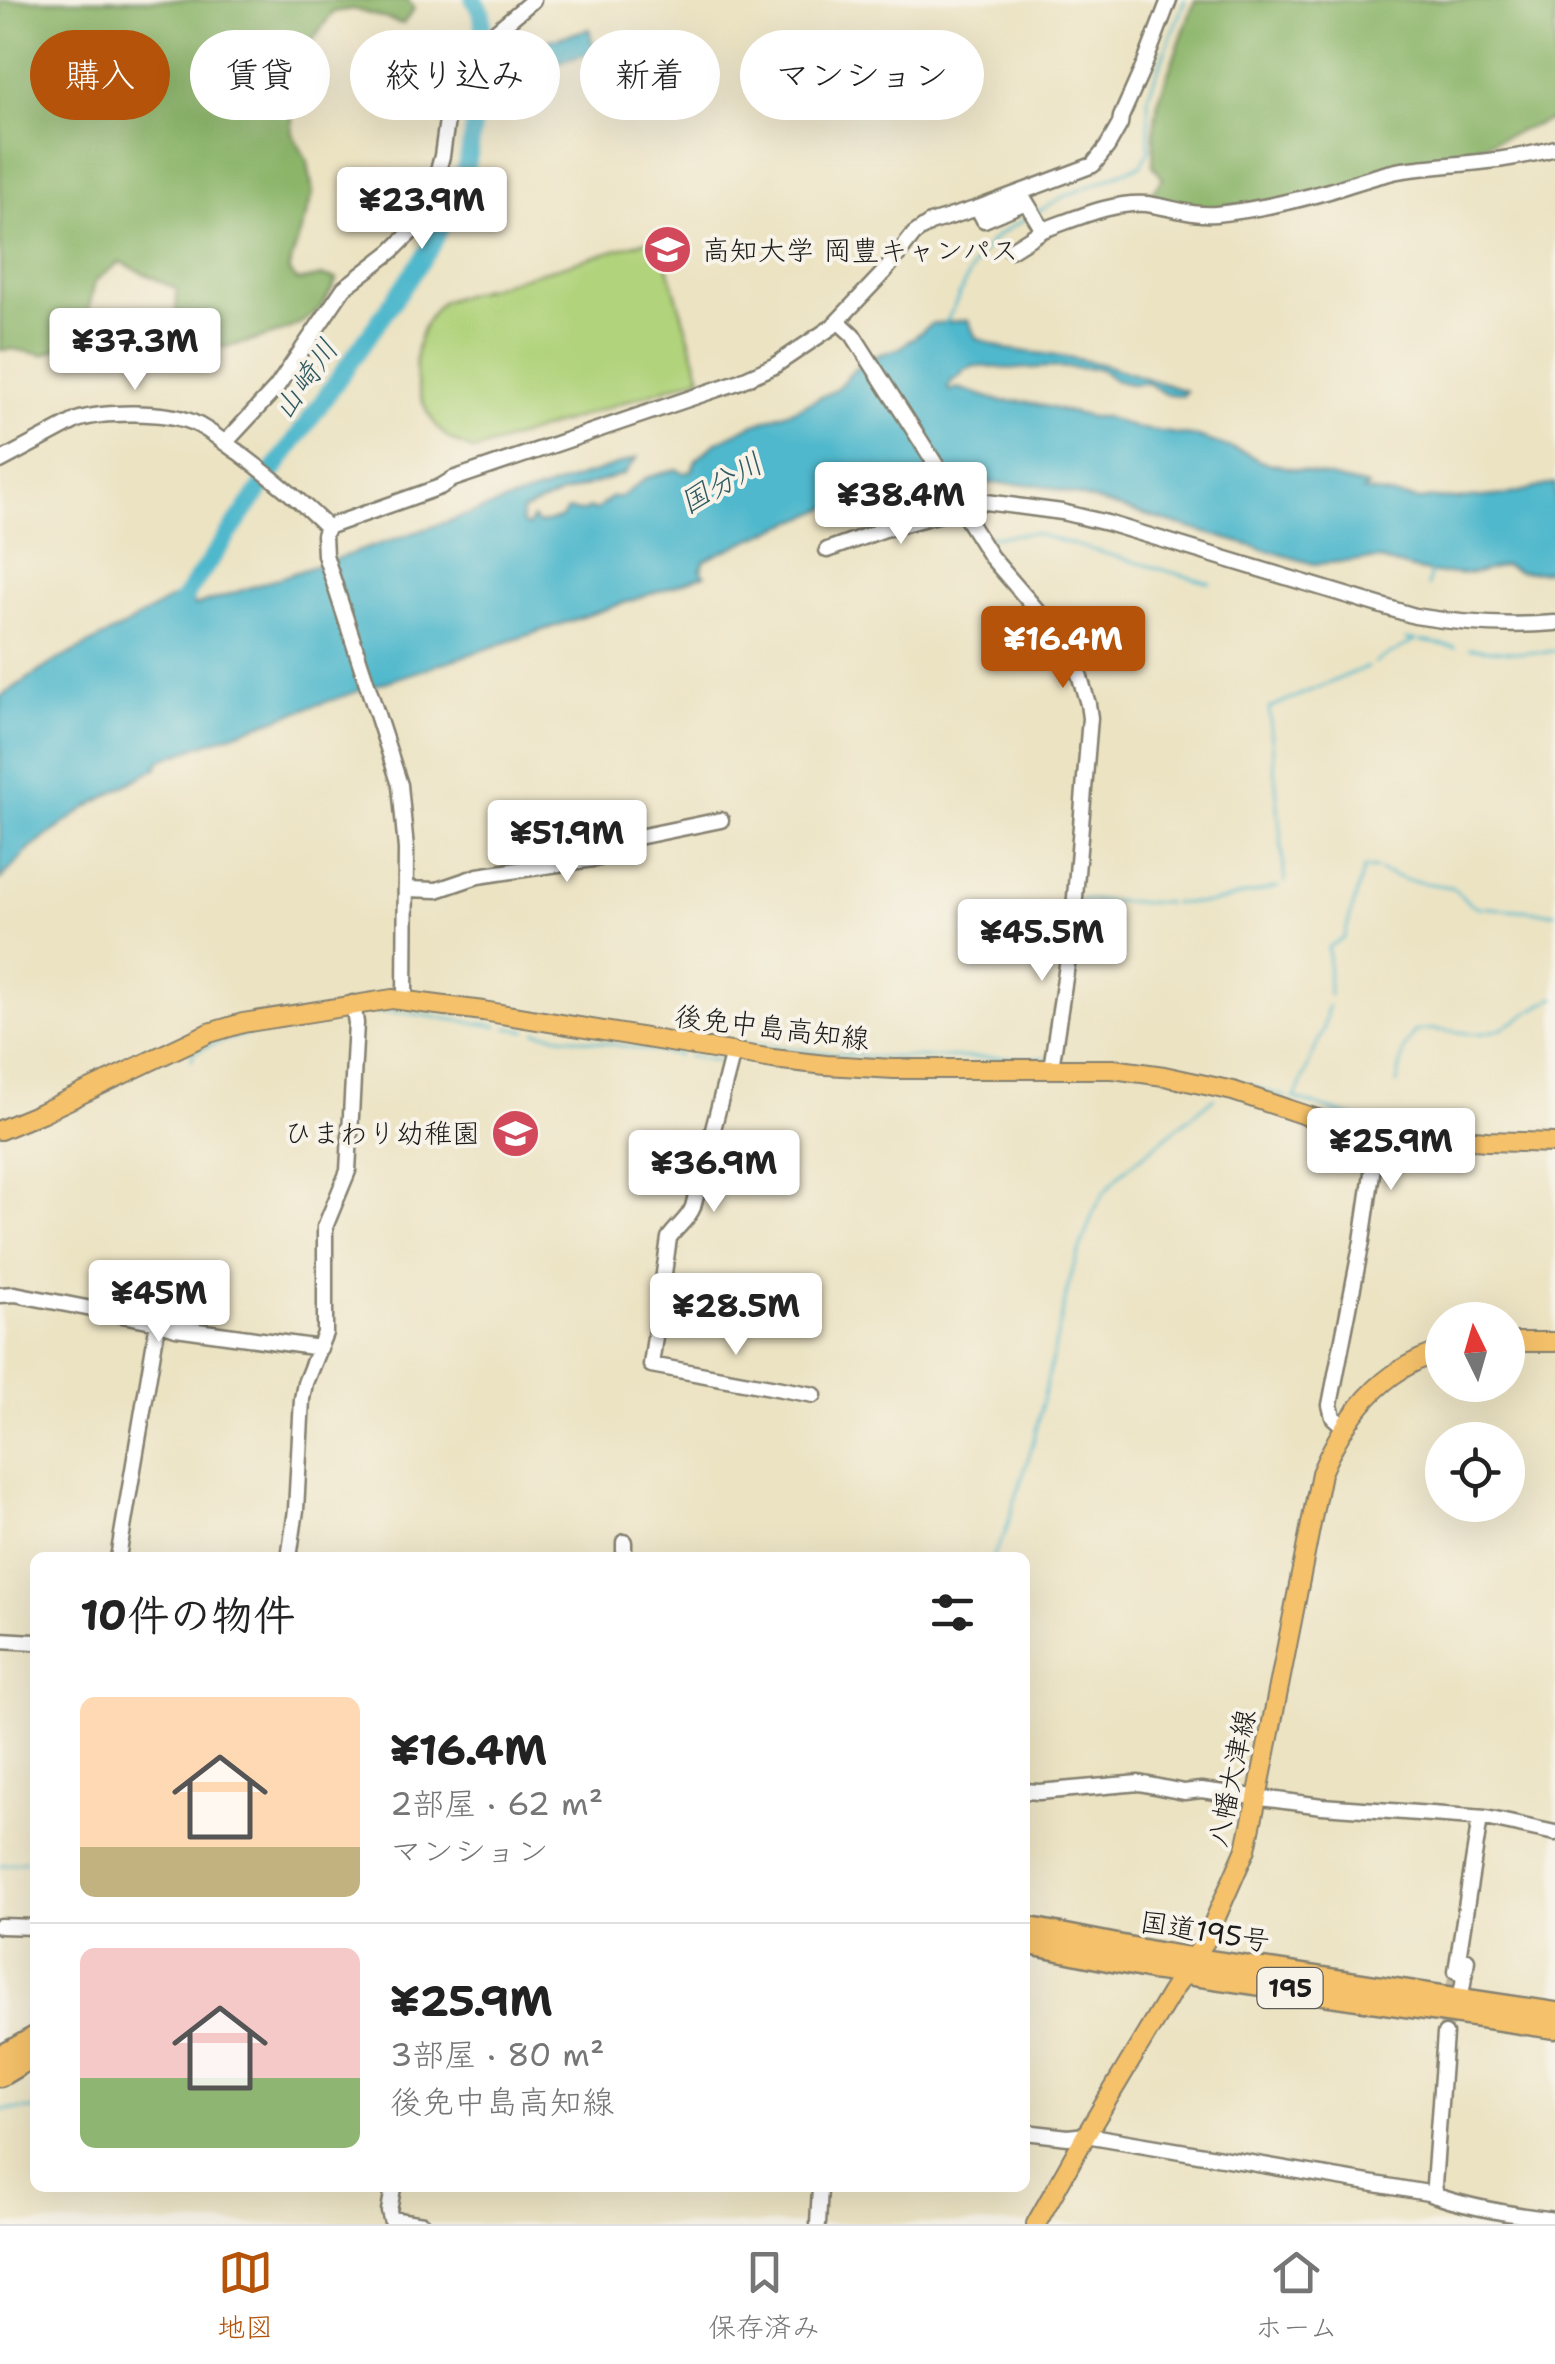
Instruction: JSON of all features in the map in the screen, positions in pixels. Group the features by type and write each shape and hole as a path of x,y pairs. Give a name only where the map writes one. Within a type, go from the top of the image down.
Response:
{"highway":[{"name":"国道195号","path":"1030,1927 1162,1954 1189,1965 1459,2006 1555,2028"},
{"name":"国道195号","path":"1030,1944 1152,1969 1189,1965"},
{"name":"国道195号","path":"1459,2006 1555,2012"},
{"path":"0,2056 30,2040"},
{"path":"0,2076 30,2058"}],"main road":[{"name":"後免中島高知線","path":"0,1130 209,1033 243,1023 378,999 405,999 826,1065 894,1070 1113,1069 1179,1078 1233,1091 1377,1139 1392,1134 1555,1143"},
{"path":"1525,1342 1555,1342"},
{"name":"八幡大津線","path":"1036,2224 1206,1940 1246,1849 1321,1473 1344,1427 1378,1387 1406,1365 1425,1358"}],"street":[{"path":"226,443 276,388 344,288 414,229 442,156 457,71 469,54 533,0"},
{"path":"327,527 757,375 804,348 838,321 914,234 930,223 1093,165 1120,124 1169,0"},
{"path":"1011,250 1041,226 1125,205 1147,204 1208,214 1253,210 1399,171 1504,160 1555,148"},
{"path":"978,208 984,220 1026,202 1041,226"},
{"path":"838,321 852,335 991,556 1060,642 1079,674 1088,704 1072,933 1051,1068"},
{"path":"0,462 76,420 101,414 179,418 193,422 226,443 298,497 327,527"},
{"path":"827,550 885,529 986,502 1062,512 1414,616 1513,626 1555,623"},
{"path":"327,527 324,544 329,567 400,785 406,850 405,999"},
{"path":"406,889 436,890 478,876 599,858 638,837 722,820"},
{"path":"290,1552 302,1399 325,1333 325,1227 348,1171 356,1022 353,1004"},
{"path":"733,1052 693,1208 669,1238 651,1364 814,1395"},
{"path":"1344,1427 1333,1417 1330,1405 1377,1139"},
{"path":"0,1296 14,1294 176,1328 320,1348"},
{"path":"119,1552 158,1322"},
{"path":"0,1640 30,1642"},
{"path":"1030,1791 1139,1783 1184,1792 1201,1790 1322,1806 1480,1818 1555,1833"},
{"path":"1456,1972 1480,1818"},
{"path":"1459,2006 1471,1933 1464,1917"},
{"path":"0,1926 30,1927"},
{"path":"1436,2196 1445,2034"},
{"path":"1030,2133 1086,2135 1555,2220"},
{"path":"392,2192 391,2219 423,2224"},
{"path":"818,2224 820,2192"}],"green space":[{"path":"0,0 408,0 414,9 403,24 353,9 333,12 320,30 190,30 190,120 292,120 292,133 308,162 313,194 288,271 298,281 322,276 337,279 326,300 310,317 255,340 222,347 196,347 176,334 177,289 120,262 95,281 88,313 75,342 43,355 0,350"},
{"path":"1195,0 1555,0 1555,118 1432,164 1377,178 1325,205 1295,211 1181,209 1148,196 1163,179 1153,165 1158,101"},
{"path":"659,237 701,377 474,451 446,436 424,405 416,368 422,332 443,301"}],"water":[{"path":"580,32 580,56 560,62 560,37"},
{"name":"国分川","path":"968,320 976,338 1005,349 1101,364 1186,391 1182,396 1163,393 1148,383 1114,380 1100,369 975,366 952,381 950,391 958,388 1000,401 1026,402 1105,417 1135,428 1198,437 1260,461 1368,486 1363,491 1421,500 1507,495 1555,483 1555,571 1519,572 1504,565 1476,573 1442,574 1377,559 1314,564 1041,485 951,483 882,490 717,554 704,561 701,570 705,575 161,760 156,768 86,808 31,848 0,880 0,697 52,663 172,598 192,600 195,606 637,458 624,474 522,511 522,523 528,526 533,518 538,524 562,518 567,510 595,511 646,478 676,469 692,471 696,460 715,443 835,390 857,367 900,348 931,324"}],"waterway":[{"name":"山崎川","path":"474,0 482,14 483,30"},
{"path":"1037,212 1141,165 1149,150 1148,96 1185,0"},
{"name":"山崎川","path":"169,619 431,247 459,188 474,120"},
{"path":"945,325 987,247 1003,232 1031,216"},
{"path":"989,535 1032,533 1210,583"},
{"path":"1428,586 1431,570"},
{"path":"1406,639 1414,640"},
{"path":"1374,663 1416,640"},
{"path":"1421,641 1456,647"},
{"path":"1470,648 1523,653 1555,651"},
{"path":"1285,883 1269,708 1367,667"},
{"path":"1329,995 1328,947 1344,938 1364,868 1376,869"},
{"path":"1380,871 1406,880 1451,887 1478,907 1555,913"},
{"path":"1172,903 1210,903 1278,887"},
{"path":"1078,900 1167,903"},
{"path":"1397,1084 1404,1049 1414,1032 1494,1031 1555,998"},
{"path":"1295,1098 1323,1030 1328,1006"},
{"path":"375,1011 497,1026"},
{"path":"192,1060 193,1052 230,1038 347,1016"},
{"path":"507,1028 527,1031"},
{"path":"536,1032 679,1055"},
{"path":"730,1042 870,1057 1047,1058"},
{"path":"688,1056 724,1060"},
{"path":"1230,1080 1286,1097"},
{"path":"995,1552 1004,1536 1033,1443 1072,1271 1093,1213 1122,1172 1214,1098"},
{"path":"1293,1098 1389,1128"},
{"path":"0,1866 30,1860"},
{"path":"0,2110 30,2109"}],"tunnel":[{"path":"1445,2034 1456,1971"}],"place":[{"name":"高知大学 岡豊キャンパス","path":"667,250"},
{"name":"ひまわり幼稚園","path":"515,1133"}]}
